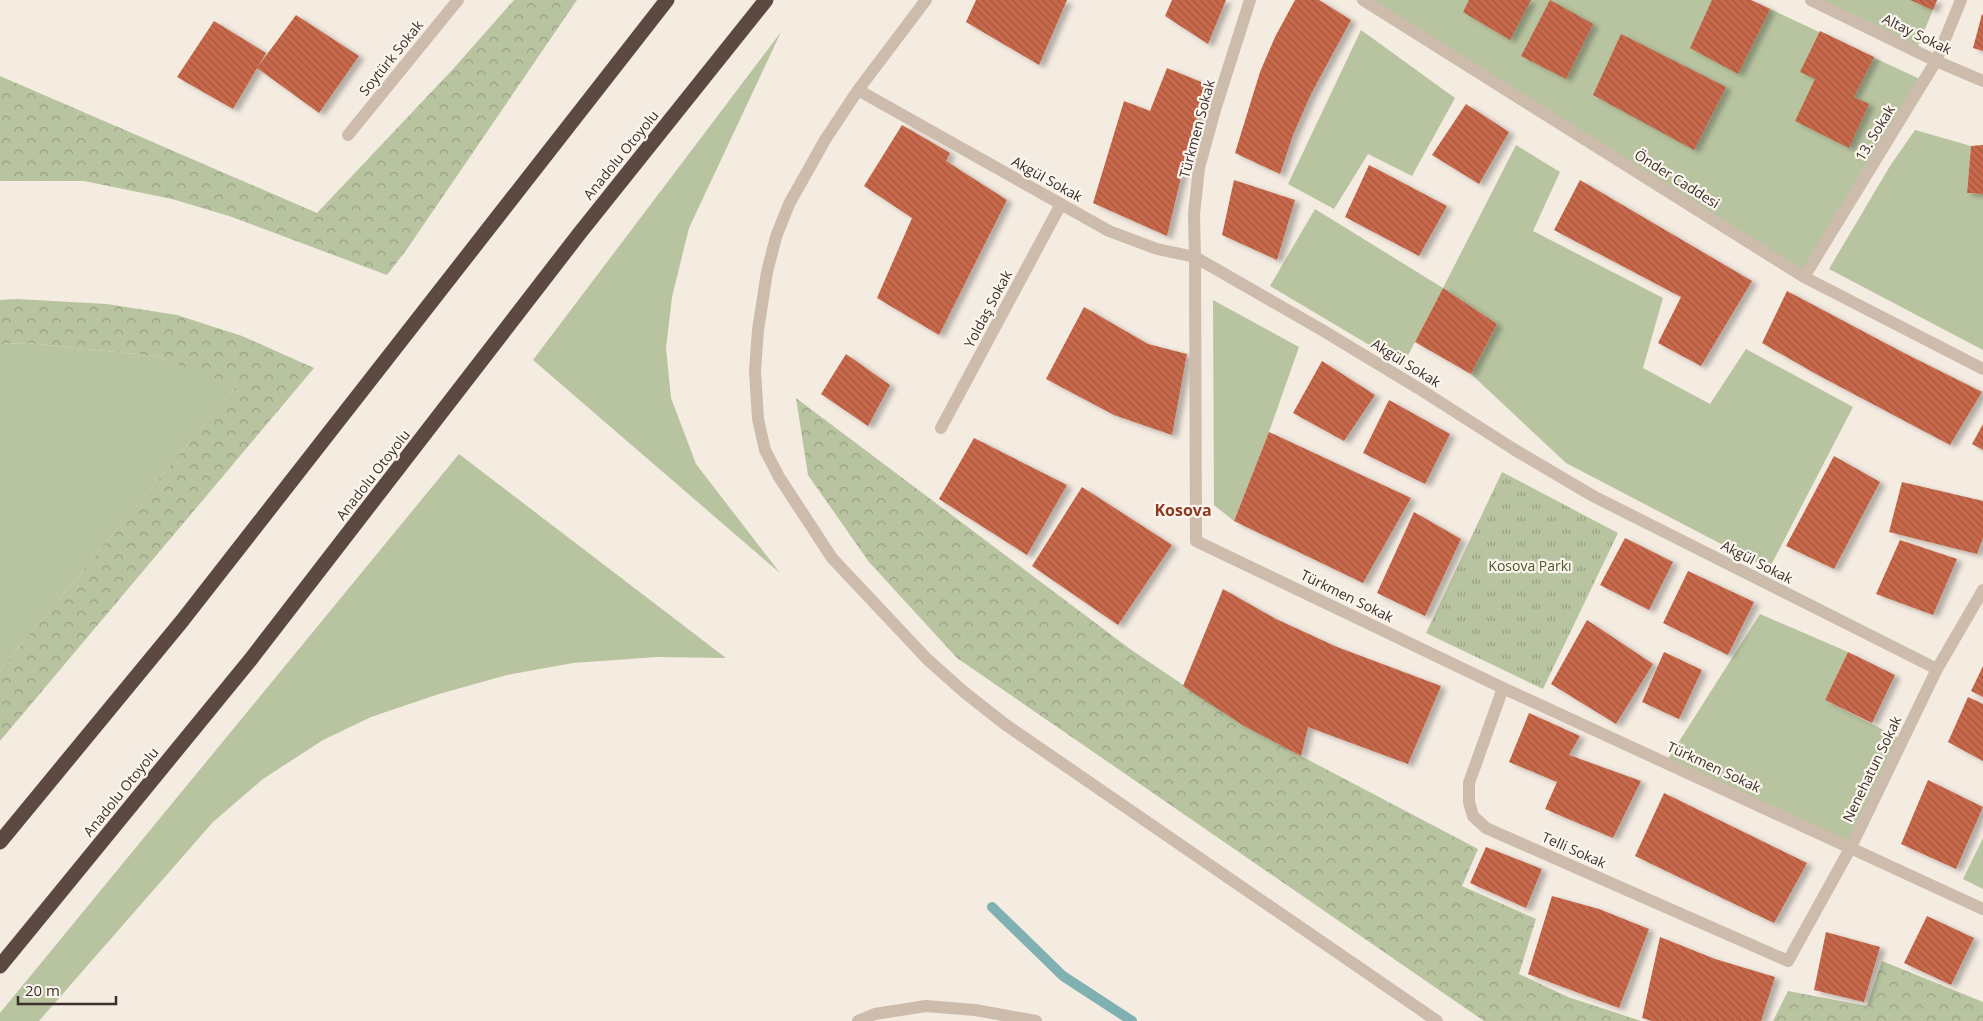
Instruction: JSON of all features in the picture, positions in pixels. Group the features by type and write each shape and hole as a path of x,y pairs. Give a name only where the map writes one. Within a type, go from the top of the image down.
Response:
{"highway":[{"path":"0,842 182,621 667,0"},
{"name":"Anadolu Otoyolu","path":"0,966 251,659 579,234 766,0"}],"street":[{"name":"Soytürk Sokak","path":"348,135 458,0"},
{"path":"926,0 858,90 825,140 789,204 776,237 766,272 755,371 758,419 765,450 792,499 832,558 927,659 964,692 1006,725 1436,1021"},
{"name":"Türkmen Sokak","path":"1250,0 1215,110 1199,168 1194,214 1196,541 1503,688 1983,909"},
{"name":"Önder Caddesi","path":"1363,0 1804,277 1983,369"},
{"name":"Altay Sokak","path":"1811,0 1936,61 1983,81"},
{"name":"13. Sokak","path":"1804,277 1936,61 1961,0"},
{"name":"Akgül Sokak","path":"858,90 1129,240 1157,249 1195,257 1322,330 1515,450 1593,496 1937,669"},
{"name":"Yoldaş Sokak","path":"941,428 1061,204"},
{"name":"Nenehatun Sokak","path":"1788,961 1851,847 1937,669 1983,590"},
{"name":"Telli Sokak","path":"1503,688 1469,783 1469,802 1473,816 1486,828 1788,961"},
{"path":"858,1021 875,1014 926,1006 975,1010 1036,1021"}],"green space":[{"path":"514,0 577,0 407,249 387,275 229,216 172,199 84,181 0,181 0,76 317,213 454,68"},
{"path":"1363,0 1751,0 1924,81 1804,277"},
{"path":"1811,0 1937,0 1916,51"},
{"path":"1361,30 1455,98 1412,176 1368,154 1334,209 1288,184"},
{"path":"781,32 689,228 672,297 666,348 671,398 696,464 780,573 533,360"},
{"path":"1915,130 1971,146 1967,193 1983,194 1983,350 1829,269 1890,166"},
{"path":"1516,145 1560,172 1533,231 1663,298 1643,368 1710,404 1746,349 1853,407 1769,569 1566,463 1471,374 1497,324 1443,288"},
{"path":"1315,209 1443,288 1403,365 1270,286"},
{"path":"17,299 107,304 177,315 242,336 314,368 0,741 0,670 236,386 156,356 26,343 0,344 0,300"},
{"path":"1213,300 1299,347 1269,432 1234,521 1214,505"},
{"path":"26,343 156,356 237,385 0,670 0,344"},
{"path":"796,398 1130,649 1244,726 1478,849 1462,886 1536,919 1519,974 1568,997 1641,1021 1484,1021 957,658 869,562 808,475"},
{"path":"459,454 726,658 657,657 573,663 507,675 439,694 371,717 323,740 263,779 213,822 39,1021 0,1021 0,1013"},
{"name":"Kosova Parkı","path":"1502,472 1618,533 1543,689 1426,633"},
{"path":"1760,614 1848,652 1825,700 1903,740 1851,847 1666,762"},
{"path":"1983,838 1983,889 1963,879"},
{"path":"1882,961 1983,1002 1983,1021 1773,1021 1788,991 1867,1006"}],"building":[{"path":"976,0 1067,0 1039,65 966,22"},
{"path":"1172,0 1226,0 1208,44 1165,16"},
{"path":"1295,0 1319,0 1351,20 1311,94 1293,135 1280,174 1235,153 1260,72 1275,37"},
{"path":"1469,0 1531,0 1510,40 1463,12"},
{"path":"1550,0 1593,24 1566,79 1521,56"},
{"path":"1712,0 1751,0 1770,9 1738,74 1690,48"},
{"path":"1910,0 1937,0 1933,10"},
{"path":"296,15 359,56 319,113 257,68"},
{"path":"1983,15 1983,51 1973,48"},
{"path":"214,21 266,53 233,109 177,77"},
{"path":"1820,31 1874,57 1854,97 1869,104 1849,148 1795,121 1815,79 1800,72"},
{"path":"1621,34 1726,87 1694,150 1593,95"},
{"path":"1167,68 1211,86 1193,127 1167,236 1093,203 1124,101 1150,111"},
{"path":"1466,104 1509,132 1479,184 1432,155"},
{"path":"902,125 950,153 946,161 1007,200 939,335 877,298 912,218 864,186"},
{"path":"1983,145 1983,194 1967,193 1971,146"},
{"path":"1369,165 1447,206 1419,256 1345,217"},
{"path":"1234,180 1295,200 1277,260 1222,235"},
{"path":"1580,180 1752,281 1701,366 1658,343 1681,297 1554,230"},
{"path":"1443,288 1497,324 1471,374 1415,342"},
{"path":"1787,291 1982,392 1950,445 1762,343"},
{"path":"1084,307 1148,344 1187,354 1172,435 1114,415 1046,379"},
{"path":"846,354 890,385 868,426 821,394"},
{"path":"1322,361 1375,395 1344,441 1293,413"},
{"path":"1389,400 1450,434 1425,484 1363,453"},
{"path":"1983,424 1983,450 1972,444"},
{"path":"1269,432 1411,498 1363,583 1234,521"},
{"path":"974,438 1067,485 1027,555 939,499"},
{"path":"1834,456 1880,482 1834,569 1786,546"},
{"path":"1902,482 1983,501 1983,538 1977,554 1889,532"},
{"path":"1082,487 1172,545 1118,625 1032,566"},
{"path":"1414,512 1461,539 1425,616 1377,593"},
{"path":"1625,538 1673,562 1649,610 1600,585"},
{"path":"1900,540 1957,559 1933,615 1876,594"},
{"path":"1688,571 1754,602 1728,655 1663,623"},
{"path":"1223,589 1276,619 1337,647 1441,686 1408,764 1308,727 1301,756 1244,726 1183,686"},
{"path":"1587,620 1653,664 1616,724 1551,684"},
{"path":"1664,652 1702,670 1679,719 1642,702"},
{"path":"1848,652 1895,675 1872,723 1825,700"},
{"path":"1983,666 1983,697 1971,691"},
{"path":"1968,697 1983,704 1983,761 1948,742"},
{"path":"1529,713 1580,736 1569,755 1641,781 1613,838 1545,809 1557,782 1509,762"},
{"path":"1928,780 1983,807 1956,869 1901,844"},
{"path":"1664,793 1807,863 1774,923 1635,856"},
{"path":"1486,847 1542,869 1526,908 1470,883"},
{"path":"1552,896 1599,909 1649,929 1619,1008 1528,974"},
{"path":"1927,916 1974,938 1951,985 1904,963"},
{"path":"1826,932 1880,947 1864,1002 1814,990"},
{"path":"1660,937 1715,959 1775,977 1761,1021 1652,1021 1642,1018"}],"waterway":[{"path":"992,907 1063,976 1132,1021"}],"district":[{"name":"Kosova","path":"1183,510"}]}
